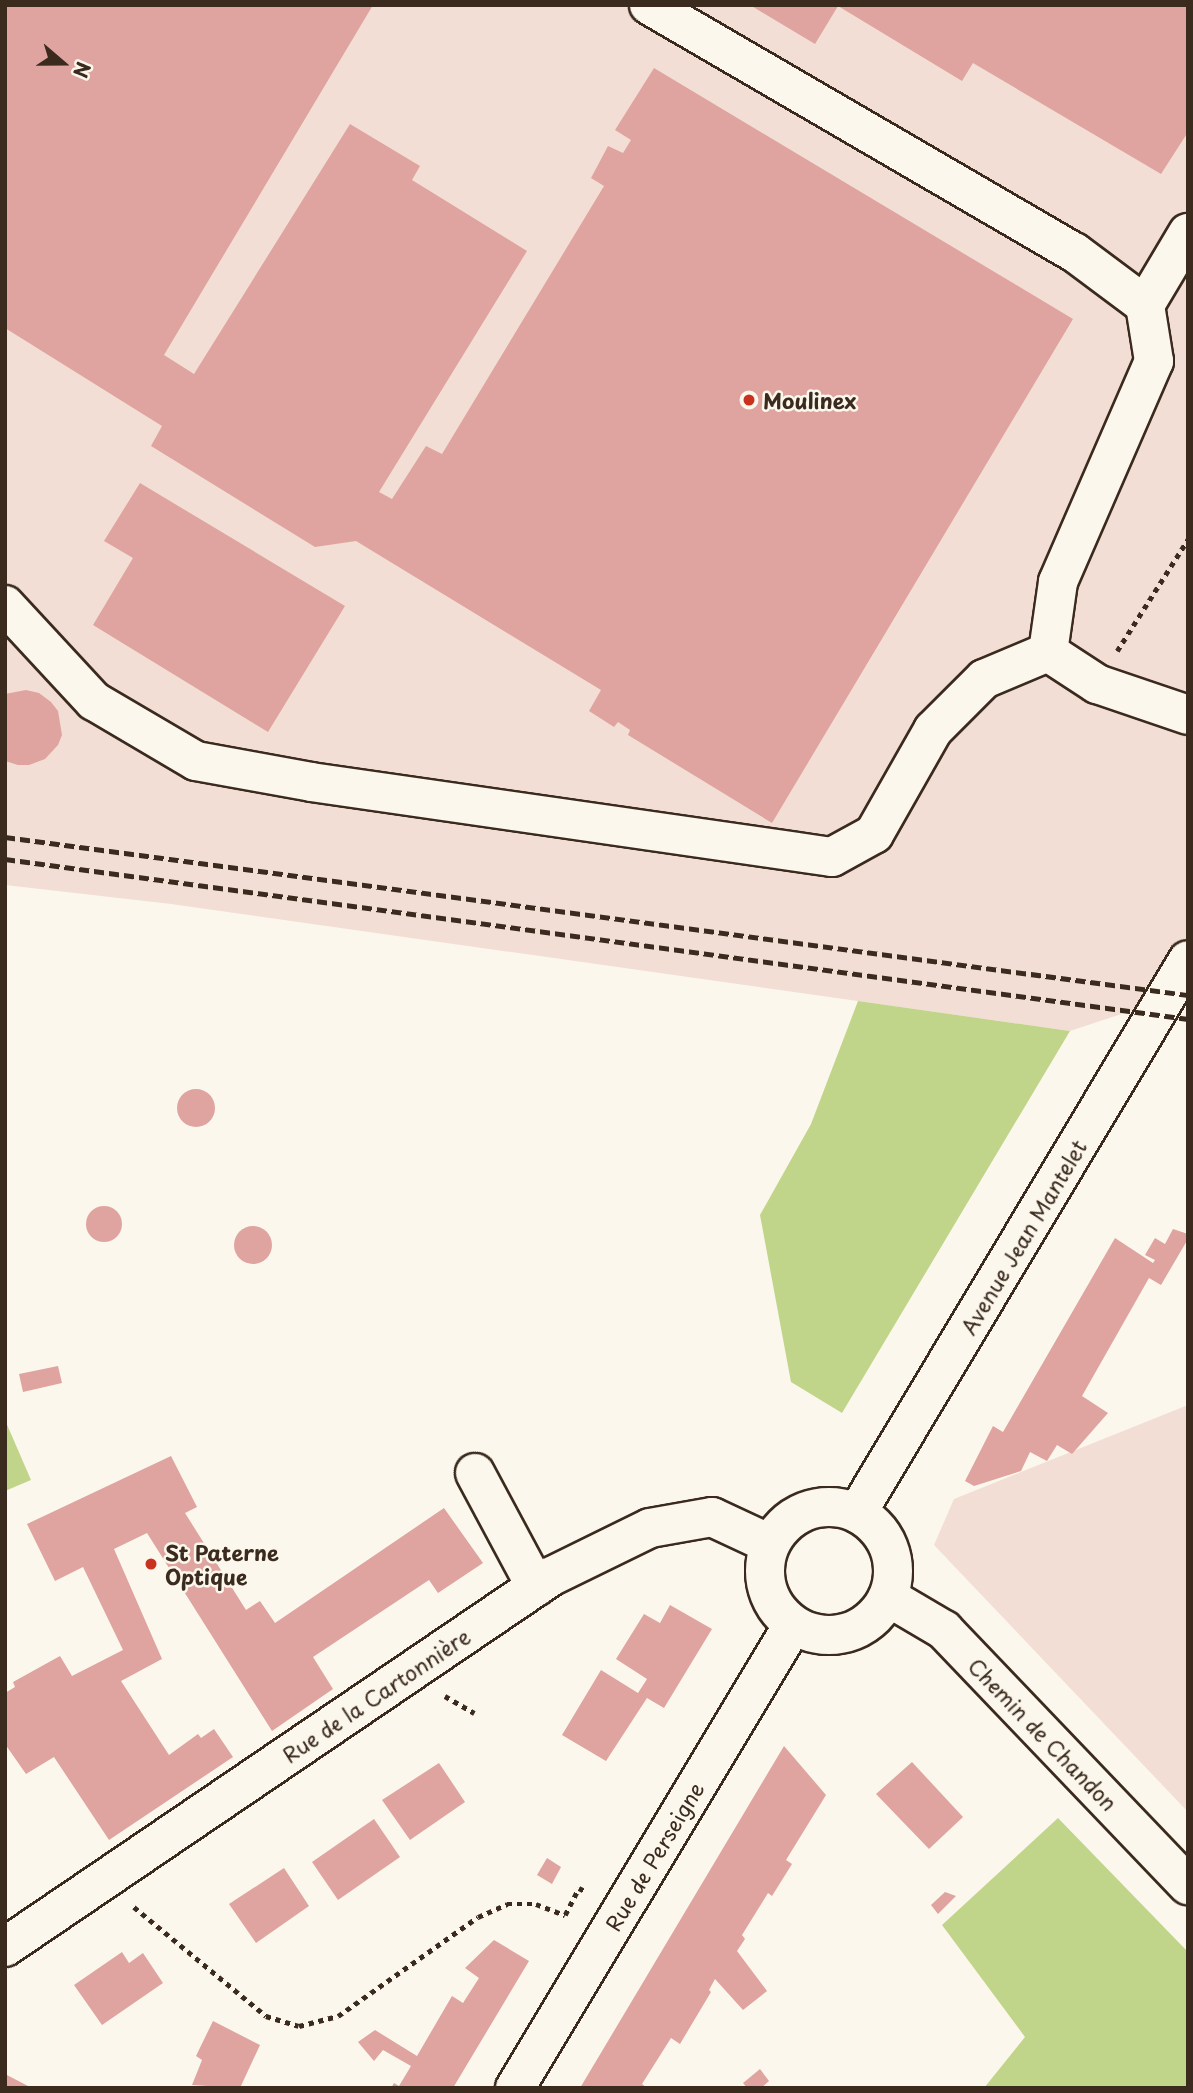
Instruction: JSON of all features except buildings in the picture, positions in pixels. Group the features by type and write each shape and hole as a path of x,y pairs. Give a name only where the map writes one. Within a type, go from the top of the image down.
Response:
{"main road":[{"path":"649,5 1074,252 1145,305"},
{"path":"1048,652 1058,582 1154,361 1145,305 1188,233"},
{"path":"5,605 94,701 196,761 311,782 832,857 874,834 933,730 984,679 1048,652"},
{"path":"1048,652 1097,684 1188,715"},
{"name":"Avenue Jean Mantelet","path":"857,1513 1188,960"},
{"path":"475,1473 536,1587"},
{"path":"837,1507 857,1513 874,1524 889,1549 894,1578 888,1597 876,1616 857,1629 836,1636 813,1634 793,1625 777,1609 767,1589 765,1566 770,1544 782,1527 798,1515 817,1508 837,1507"},
{"name":"Rue de la Cartonnière","path":"5,1947 536,1587 638,1534 663,1526 712,1517 770,1544"},
{"name":"Chemin de Chandon","path":"888,1597 944,1630 1188,1885"},
{"name":"Rue de Perseigne","path":"515,2088 793,1625"}],"path":[{"path":"1097,684 1188,539"},
{"path":"102,1881 266,2016 299,2026 338,2017 478,1917 508,1904 536,1904 565,1915 579,1888 623,1908"}],"shaded area":[{"path":"5,5 1188,5 1188,992 1070,1031 171,904 5,885"},
{"path":"1188,1405 1188,1812 934,1545 954,1499"}],"green space":[{"path":"858,1001 1070,1031 842,1413 791,1382 760,1215 811,1124"},
{"path":"5,1420 31,1480 5,1491"},
{"path":"1058,1818 1188,1952 1188,2088 984,2088 1025,2037 942,1925"}],"railway":[{"path":"5,837 1188,995"},
{"path":"5,859 1188,1019"}],"place":[{"name":"Moulinex","path":"749,400"},
{"name":"St Paterne Optique","path":"151,1564"}]}
